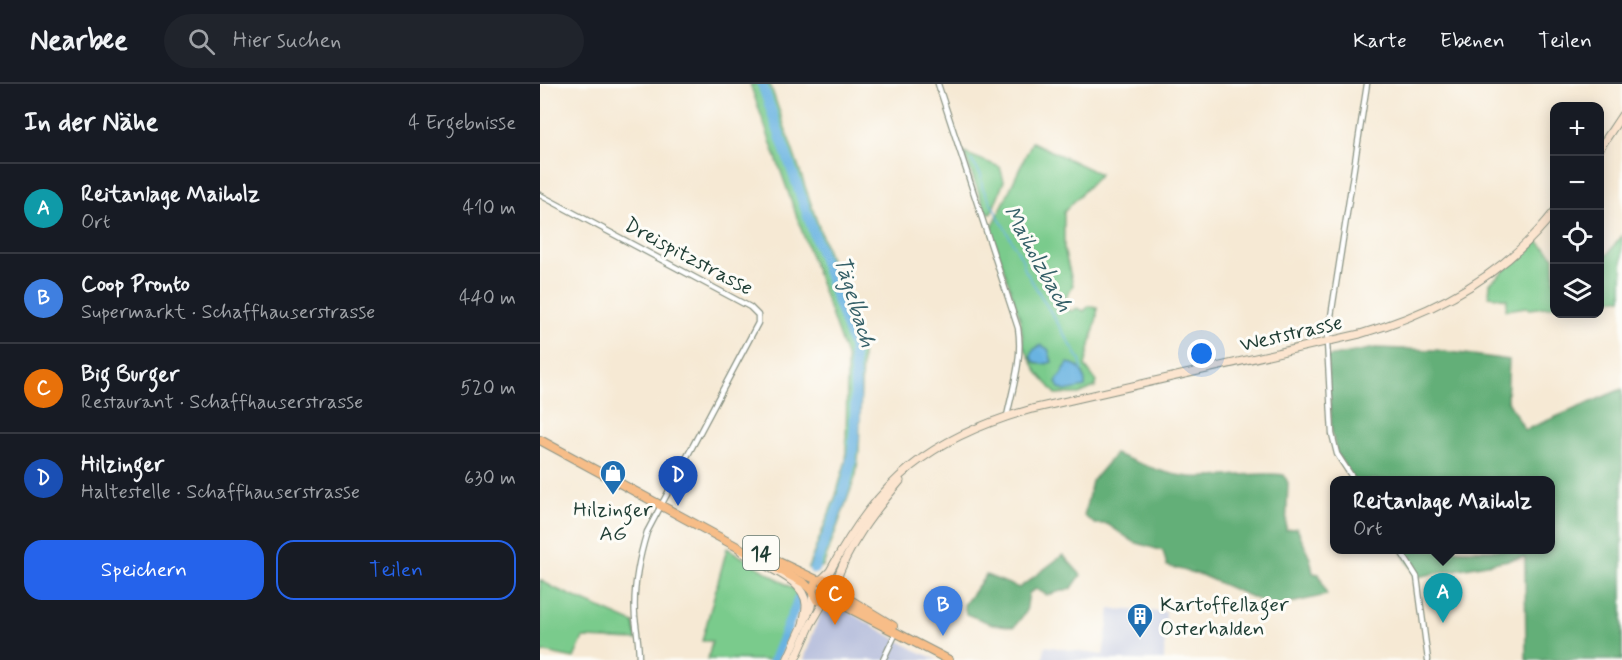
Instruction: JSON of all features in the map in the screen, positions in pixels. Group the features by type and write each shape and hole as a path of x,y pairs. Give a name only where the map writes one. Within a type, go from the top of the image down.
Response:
{"main road":[{"path":"1604,141 1622,115"},
{"name":"Weststrasse","path":"820,579 830,572 851,533 885,489 950,440 983,424 1007,416 1327,342 1402,321 1456,296 1485,278 1519,250 1550,216"},
{"name":"14","path":"540,440 704,527 820,579"},
{"name":"Weststrasse","path":"835,586 849,553 867,523 908,471"},
{"name":"14","path":"704,527 804,583 812,593"},
{"path":"735,546 748,557 787,578 800,588 806,606 803,625"},
{"path":"787,660 812,607 812,593 820,579 830,580 847,598 930,650"},
{"path":"795,660 811,624 835,595 835,586"},
{"path":"812,593 817,600 843,605 949,660"}],"street":[{"path":"939,84 1018,328 1021,343 1020,360 1007,416"},
{"path":"1351,476 1337,454 1332,434 1327,342 1366,84"},
{"name":"Dreispitzstrasse","path":"540,195 750,307 758,315 758,323 660,504"},
{"path":"639,660 635,603 642,548 660,504"},
{"path":"1403,554 1417,577 1428,660"},
{"path":"883,660 896,633"}],"shaded area":[{"path":"829,607 845,610 915,650 938,660 804,660 820,614"},
{"path":"1110,609 1166,612 1164,660 1043,660 1045,646 1103,655"}],"green space":[{"path":"750,84 770,84 862,353 859,452 856,475 823,566 815,570 808,568 836,495 846,460 847,359"},
{"path":"1032,142 1100,174 1064,212 1064,249 1073,285 1064,301 1065,309 1072,311 1077,308 1084,311 1089,306 1097,308 1097,317 1085,366 1097,382 1095,387 1079,394 1056,394 1037,372 1024,347 1020,318 991,230","holes":["1048,349 1052,362 1038,364 1033,361 1033,351"]},
{"path":"964,153 1000,167 1004,181 991,214 985,210"},
{"path":"1622,235 1622,298 1604,300 1604,259"},
{"path":"1538,241 1550,253 1550,306 1506,310 1507,299 1489,296 1490,283"},
{"path":"1375,348 1436,350 1509,360 1507,400 1525,430 1622,389 1622,660 1526,660 1525,557 1417,577 1403,554 1555,554 1555,476 1351,476 1337,454 1332,434 1327,357"},
{"path":"1115,454 1181,476 1284,475 1288,483 1286,530 1297,528 1310,558 1313,573 1319,574 1327,595 1277,606 1263,602 1201,575 1167,566 1163,551 1134,542 1107,524 1095,524 1084,516 1092,481"},
{"path":"727,548 797,591 798,596 770,660 708,659 712,641 702,641"},
{"path":"1063,555 1081,575 1072,588 1047,595 1036,589 1029,593 1026,612 1014,627 992,624 966,614 964,605 986,575 1019,588"},
{"path":"540,580 634,623 637,640 583,638 574,658 540,653"},
{"path":"795,601 800,605 778,660 770,660"}],"water":[{"path":"1041,345 1048,349 1052,362 1040,364 1031,357 1033,350"},
{"path":"1068,363 1080,368 1085,387 1065,391 1059,388 1056,382"}],"waterway":[{"name":"Tägelbach","path":"762,84 853,346 855,407 850,467 839,506 814,569"},
{"name":"Maiholzbach","path":"971,160 981,175 982,187 1022,259 1025,270 1080,360 1082,370"},
{"name":"Tägelbach","path":"774,660 799,598"}],"place":[{"name":"Hilzinger AG","path":"613,496"},
{"name":"Hilzinger","path":"678,506"},
{"name":"Reitanlage Maiholz","path":"1443,623"},
{"name":"Big Burger","path":"835,625"},
{"name":"Coop Pronto","path":"943,636"},
{"name":"Kartoffellager Osterhalden","path":"1140,639"}]}
